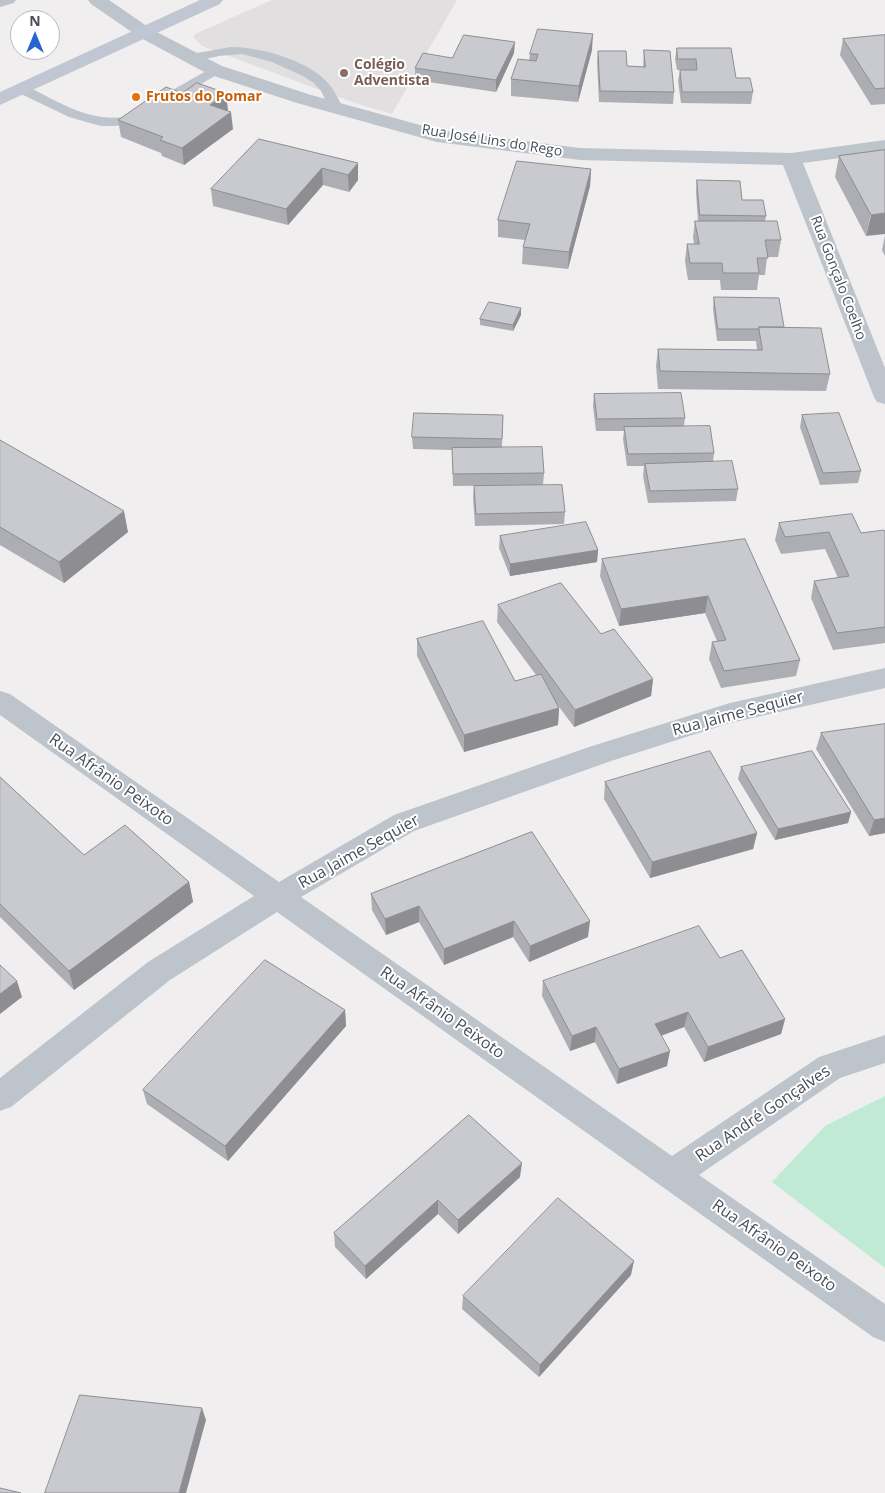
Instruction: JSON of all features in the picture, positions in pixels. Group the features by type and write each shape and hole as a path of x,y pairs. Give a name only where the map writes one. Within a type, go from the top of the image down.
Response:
{"main road":[{"path":"0,99 214,0"}],"street":[{"name":"Rua José Lins do Rego","path":"97,0 145,33 215,70 336,108 438,136 580,154 791,159 885,146"},
{"name":"Rua Gonçalo Coelho","path":"791,159 885,397"},
{"name":"Rua Jaime Sequier","path":"0,1097 159,971 277,897 404,824 602,753 730,713 885,678"},
{"name":"Rua Afrânio Peixoto","path":"0,701 885,1325"},
{"name":"Rua André Gonçalves","path":"672,1175 830,1067 885,1049"}],"lane":[{"path":"0,2 10,0"},
{"path":"190,58 222,50 252,50 266,54 321,81 328,89 336,108"},
{"path":"22,89 82,118 104,122 120,122 129,120 215,70"}],"shaded area":[{"name":"Colégio Adventista","path":"272,0 457,0 392,114 355,103 202,46 193,37 195,34"}],"green space":[{"path":"885,1096 885,1268 772,1182 825,1126"}],"building":[{"path":"538,29 593,34 579,86 511,79 518,59 536,61 538,54 530,54"},
{"path":"464,35 515,42 496,80 415,68 423,53 452,58"},
{"path":"885,35 885,88 875,89 843,39"},
{"path":"677,48 731,48 736,78 750,78 753,92 682,92 680,70 697,70 696,59 678,59"},
{"path":"644,50 670,51 674,92 600,91 598,51 626,51 627,66 645,67"},
{"path":"197,83 226,93 210,105 231,112 182,148 160,140 163,137 118,120 166,87 182,93"},
{"path":"259,139 358,163 348,175 322,168 286,209 211,189"},
{"path":"885,150 885,213 871,215 839,156"},
{"path":"517,161 591,169 569,252 523,247 530,224 498,220"},
{"path":"697,180 740,181 742,200 763,200 766,216 700,215"},
{"path":"695,221 777,221 781,240 765,240 768,258 757,258 759,273 723,273 722,263 690,263 687,244 699,244"},
{"path":"714,297 779,298 784,327 718,329"},
{"path":"489,302 521,308 513,325 480,319"},
{"path":"759,327 821,328 830,374 660,371 658,349 762,350"},
{"path":"681,393 685,418 597,419 594,394"},
{"path":"414,413 503,415 502,439 412,437"},
{"path":"839,413 861,471 823,473 802,415"},
{"path":"710,426 714,453 628,454 624,427"},
{"path":"0,440 124,511 59,562 0,527"},
{"path":"542,447 544,473 453,474 452,448"},
{"path":"732,461 738,489 650,491 645,464"},
{"path":"562,485 565,512 476,514 474,486"},
{"path":"852,514 861,533 884,530 885,532 885,627 837,633 814,581 849,576 829,532 785,537 779,523"},
{"path":"586,522 598,550 510,564 500,536"},
{"path":"745,539 800,660 724,671 712,642 726,640 708,596 621,609 602,559"},
{"path":"561,583 601,634 614,629 653,679 575,710 498,605"},
{"path":"483,621 515,681 541,674 559,708 464,735 417,639"},
{"path":"885,724 885,818 874,820 821,733"},
{"path":"710,751 757,833 652,862 605,782"},
{"path":"812,751 851,812 778,829 741,767"},
{"path":"0,777 84,855 125,825 189,882 69,971 0,904"},
{"path":"532,832 590,921 530,946 514,921 444,949 419,906 385,919 371,894"},
{"path":"699,926 720,958 742,950 785,1019 708,1047 688,1012 655,1024 670,1051 619,1069 596,1027 572,1036 543,981"},
{"path":"265,960 345,1010 225,1146 143,1090"},
{"path":"0,965 17,981 0,994"},
{"path":"469,1115 522,1163 458,1220 438,1200 365,1266 334,1233"},
{"path":"558,1198 634,1261 540,1365 463,1296"},
{"path":"80,1395 202,1408 179,1493 45,1493"},
{"path":"0,1488 21,1493 0,1493"}],"place":[{"name":"Colégio Adventista","path":"344,73"},
{"name":"Frutos do Pomar","path":"136,97"}]}
